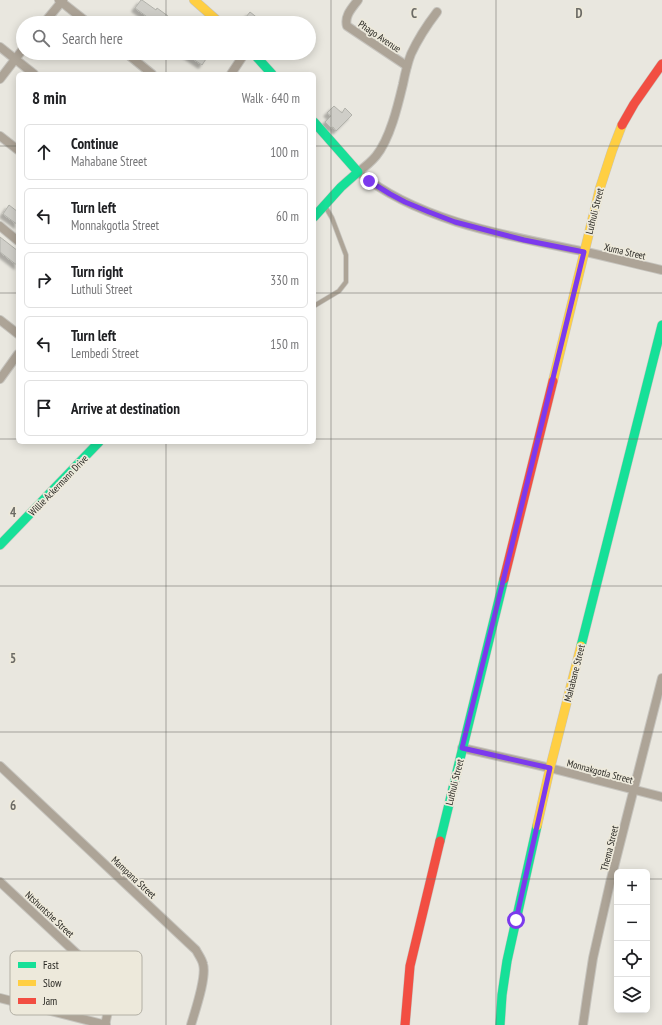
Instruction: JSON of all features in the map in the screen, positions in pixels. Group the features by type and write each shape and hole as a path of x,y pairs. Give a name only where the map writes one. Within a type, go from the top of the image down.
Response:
{"street":[{"path":"194,0 212,16"},
{"name":"Phago Avenue","path":"358,0 347,16 347,26 407,66"},
{"path":"49,16 61,1 79,16"},
{"path":"318,211 341,187 367,166 384,144 397,108 411,54 437,12"},
{"path":"0,47 15,59 0,79"},
{"path":"16,60 31,72"},
{"path":"135,60 150,72"},
{"path":"232,72 240,60"},
{"path":"259,60 270,72"},
{"name":"Luthuli Street","path":"405,1025 410,966 415,942 600,188 612,149 621,128 640,94 662,64"},
{"path":"316,124 358,172"},
{"path":"0,136 16,148"},
{"name":"Xuma Street","path":"358,172 369,181 400,199 455,222 524,240 662,270"},
{"path":"0,226 16,239"},
{"path":"0,320 16,332"},
{"name":"Mahabane Street","path":"500,1025 502,995 507,961 550,768 662,325"},
{"path":"0,379 16,357"},
{"name":"Willie Ackermann Drive","path":"0,545 97,444"},
{"name":"Thema Street","path":"583,1025 593,958 610,883 662,678"},
{"name":"Monnakgotla Street","path":"462,748 550,768 662,797"},
{"name":"Mampana Street","path":"0,766 196,950 204,964 204,978 191,1025"},
{"name":"Ntshuntshe Street","path":"0,882 74,951"},
{"path":"0,998 10,1001"},
{"path":"67,1015 106,1025"},
{"name":"Ntshuntshe Street","path":"106,1025 108,1015"}],"lane":[{"path":"316,305 339,291 346,282 346,254 332,218 318,211"}],"building":[{"path":"142,0 168,16 146,16 135,8"},
{"path":"250,12 255,16 247,16"},
{"path":"194,60 205,60 202,65"},
{"path":"334,106 342,113 345,108 352,115 336,131 325,122 331,116 327,113"},
{"path":"9,205 16,210 16,224 3,214"},
{"path":"0,237 16,249 16,264 0,252"}],"traffic: fast":[{"path":"259,60 270,72"},
{"path":"316,124 358,172 341,187 316,215"},
{"path":"581,646 662,325"},
{"path":"0,545 97,444"},
{"path":"440,841 504,579"},
{"path":"500,1025 502,995 507,961 537,826"}],"traffic: slow":[{"path":"194,0 212,16"},
{"path":"553,381 600,188 622,125"},
{"path":"537,826 581,646"}],"traffic: jam":[{"path":"622,125 634,104 662,64"},
{"path":"504,579 553,381"},
{"path":"405,1025 410,966 440,841"}],"route":[{"path":"369,181 405,202 455,222 524,240 584,252 462,748 550,768 516,920"}]}
